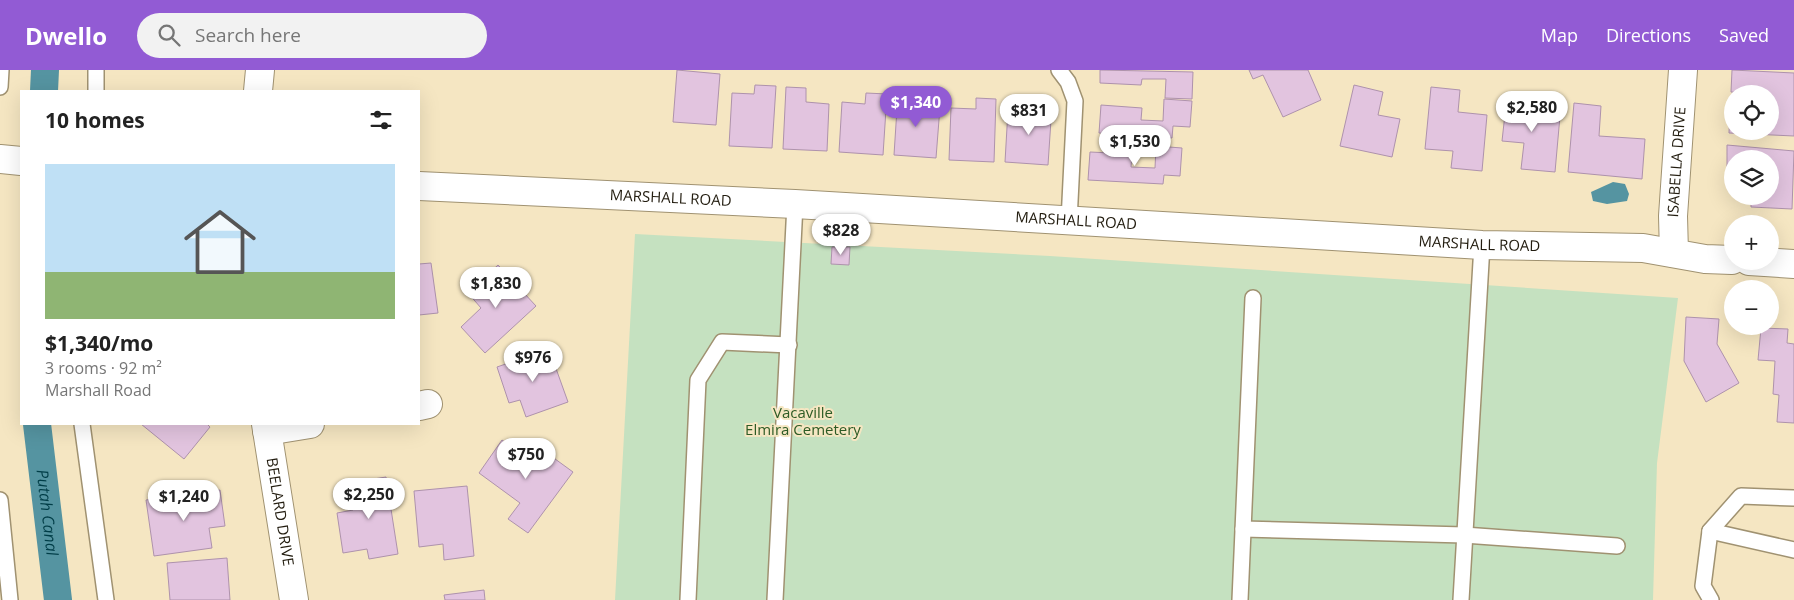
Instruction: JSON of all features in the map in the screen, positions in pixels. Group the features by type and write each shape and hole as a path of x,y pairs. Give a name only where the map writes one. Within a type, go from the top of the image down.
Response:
{"street":[{"path":"258,90 260,70"},
{"name":"ISABELLA DRIVE","path":"1674,253 1674,216 1683,70"},
{"path":"0,159 20,161"},
{"name":"MARSHALL ROAD","path":"420,186 795,204 1482,245 1643,248 1724,259"},
{"path":"1779,263 1794,264"},
{"path":"266,427 295,425"},
{"name":"BEELARD DRIVE","path":"266,427 294,600"}],"lane":[{"path":"0,87 1,70"},
{"path":"96,70 96,90"},
{"path":"1059,70 1068,82 1075,100 1069,221"},
{"path":"775,600 795,204"},
{"path":"1461,600 1482,245"},
{"path":"1240,600 1253,298"},
{"path":"688,600 698,380 722,342 789,345"},
{"path":"82,425 106,600"},
{"path":"1711,600 1703,586 1710,531 1741,496 1794,498"},
{"path":"0,500 10,600"},
{"path":"1243,529 1464,535 1617,546"},
{"path":"1710,531 1794,550"}],"green space":[{"name":"Vacaville Elmira Cemetery","path":"635,234 1050,256 1678,298 1657,463 1653,600 615,600"}],"water":[{"path":"1613,182 1625,184 1629,194 1627,201 1607,204 1593,201 1591,192"}],"building":[{"path":"677,70 720,74 716,125 673,122"},
{"path":"1100,70 1193,72 1192,99 1165,98 1166,79 1142,79 1141,85 1100,83"},
{"path":"1249,70 1308,70 1321,100 1283,117 1263,75 1253,79"},
{"path":"1732,70 1794,73 1794,136 1779,135 1779,85 1731,85"},
{"path":"755,85 776,86 772,148 729,146 732,93 754,94"},
{"path":"1354,85 1383,92 1378,115 1400,119 1392,157 1340,146"},
{"path":"786,87 806,88 806,102 829,104 827,151 783,149"},
{"path":"1431,87 1460,90 1458,112 1487,115 1482,171 1451,168 1453,151 1425,149"},
{"path":"866,93 887,94 883,155 839,152 842,102 865,104"},
{"path":"898,93 916,95 915,105 940,107 936,158 894,155"},
{"path":"1507,96 1538,99 1536,114 1560,116 1555,172 1521,169 1524,143 1502,141"},
{"path":"976,98 996,99 994,162 949,160 951,108 976,109"},
{"path":"1164,99 1192,101 1190,127 1173,126 1172,138 1099,133 1101,105 1142,108 1141,120 1163,121"},
{"path":"1574,103 1601,106 1599,136 1645,139 1642,179 1568,172"},
{"path":"1031,104 1052,105 1048,165 1005,162 1008,110 1030,112"},
{"path":"1727,145 1794,151 1792,209 1751,207 1751,205 1779,205 1779,150 1727,150"},
{"path":"1156,146 1182,148 1180,176 1164,175 1163,184 1088,180 1090,152 1132,154 1131,167 1155,168"},
{"path":"832,247 850,247 849,265 831,264"},
{"path":"431,263 438,313 420,315 420,264"},
{"path":"498,265 536,306 485,353 461,327 481,308 468,293"},
{"path":"1686,317 1719,319 1717,344 1739,383 1706,402 1684,361"},
{"path":"1779,329 1788,329 1787,343 1794,344 1794,423 1777,422 1779,395 1773,394 1775,361 1758,360 1760,335 1779,335"},
{"path":"549,349 568,402 526,417 520,400 509,403 497,367"},
{"path":"142,425 208,425 210,427 184,459"},
{"path":"502,440 520,453 529,440 573,472 528,533 508,519 520,503 479,473"},
{"path":"386,477 398,554 369,559 367,549 343,553 337,513 353,510 349,483"},
{"path":"467,486 474,556 444,560 443,544 419,547 414,491"},
{"path":"220,490 225,526 209,528 212,548 154,556 146,500"},
{"path":"227,558 230,600 170,600 167,563"},
{"path":"484,590 485,600 445,600 444,595"}],"waterway":[{"name":"Putah Canal","path":"44,90 45,70"},
{"name":"Putah Canal","path":"37,425 58,600"}]}
